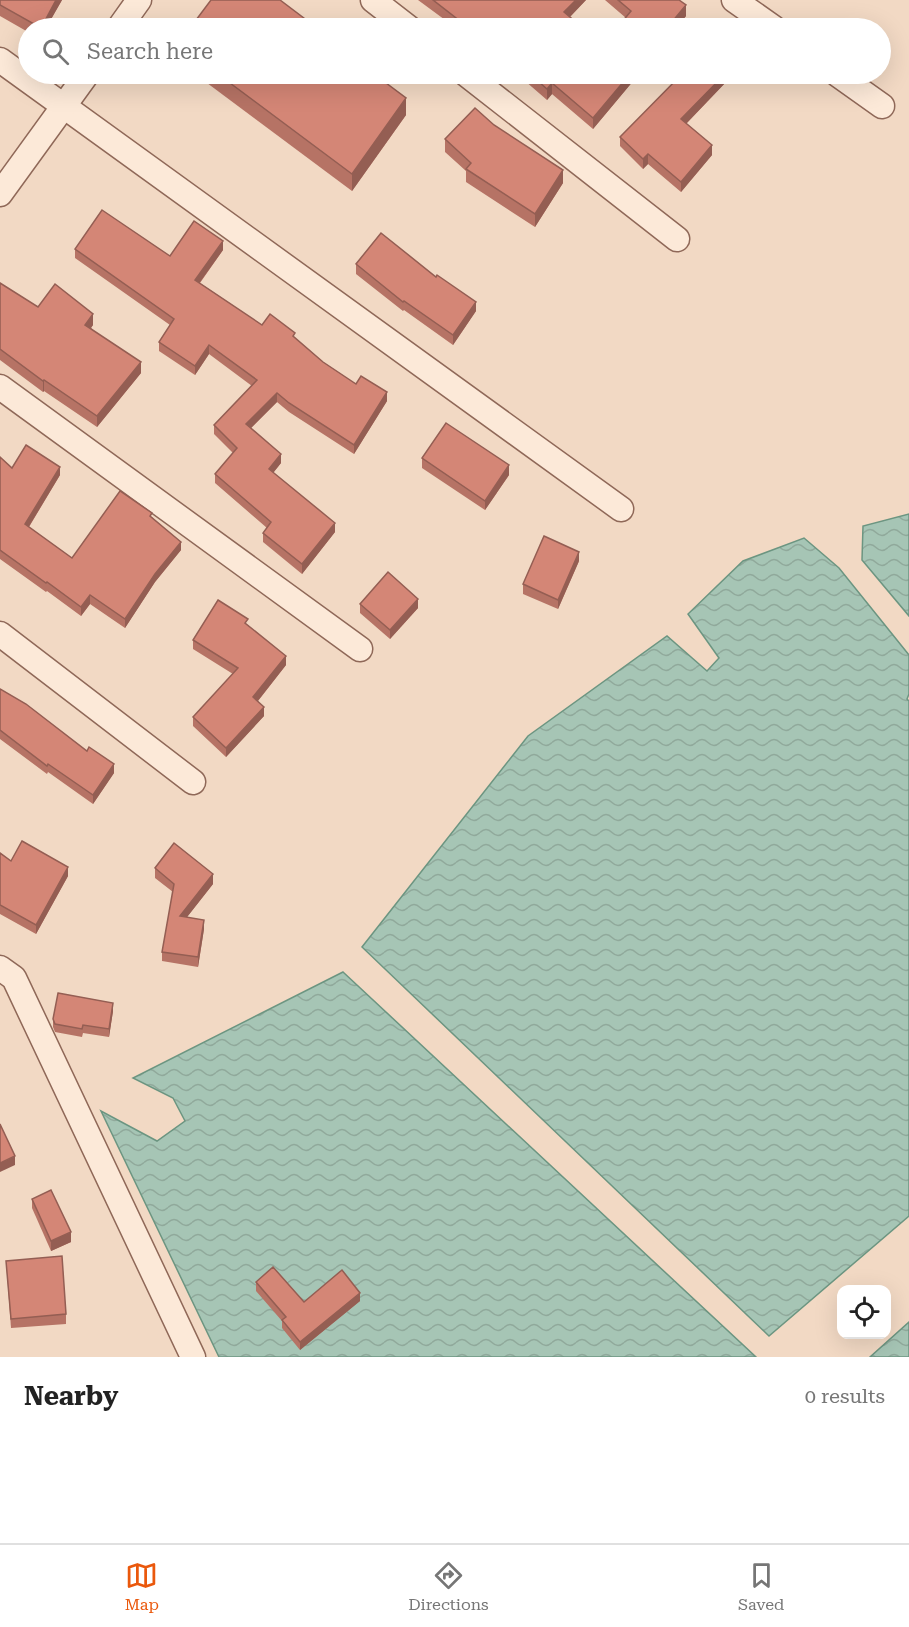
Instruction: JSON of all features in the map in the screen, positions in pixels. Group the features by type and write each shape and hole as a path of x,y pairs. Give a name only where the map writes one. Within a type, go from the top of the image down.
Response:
{"street":[{"path":"126,18 140,0"},
{"path":"373,0 396,18"},
{"path":"734,0 760,18"},
{"path":"0,60 18,73"},
{"path":"33,84 621,509"},
{"path":"0,194 80,84"},
{"path":"479,84 677,239"},
{"path":"851,84 882,106"},
{"path":"0,387 360,649"},
{"path":"0,634 193,782"},
{"path":"7,973 193,1357"}],"water":[{"path":"909,514 909,616 862,560 863,526"},
{"path":"804,538 839,568 909,655 907,699 909,701 909,1216 769,1336 362,947 528,736 667,636 707,671 719,658 688,614 743,561"},
{"path":"343,972 756,1357 219,1357 101,1111 157,1141 185,1121 173,1098 133,1078"},
{"path":"909,1322 909,1357 870,1357 891,1339"}],"building":[{"path":"0,0 56,0 46,18 23,18 0,5"},
{"path":"211,0 280,0 304,18 198,18"},
{"path":"433,0 576,0 564,12 571,18 456,18"},
{"path":"618,0 679,0 686,5 675,18 625,18 631,11"},
{"path":"231,84 387,84 406,98 352,174"},
{"path":"541,84 551,84 547,89"},
{"path":"553,84 622,84 593,118"},
{"path":"672,84 715,84 681,119 712,145 681,182 648,154 643,159 620,137"},
{"path":"475,108 494,125 563,170 535,214 466,169 471,163 445,139"},
{"path":"102,210 170,256 194,221 223,241 195,280 262,325 270,314 295,333 293,336 323,362 356,384 361,376 387,392 354,445 277,393 246,424 281,454 269,469 335,523 302,564 263,533 271,522 215,474 237,448 214,425 257,380 209,345 195,366 159,342 174,319 75,249"},
{"path":"381,233 436,277 437,275 476,302 453,335 403,302 356,264"},
{"path":"0,283 38,307 55,284 93,314 85,325 141,362 97,416 43,381 0,349"},
{"path":"446,423 509,465 485,501 422,458"},
{"path":"26,445 60,467 25,524 72,558 120,491 152,513 150,516 181,542 155,574 125,619 90,595 81,607 0,550 0,457 12,468"},
{"path":"544,536 579,552 558,600 523,584"},
{"path":"388,572 418,599 390,630 360,604"},
{"path":"218,600 248,619 245,623 286,656 253,697 264,707 226,748 193,717 238,668 193,640"},
{"path":"0,689 26,704 87,751 89,747 114,764 93,795 48,764 47,766 0,730"},
{"path":"22,841 68,867 36,925 0,905 0,853 11,861"},
{"path":"174,843 213,874 180,916 204,920 198,957 162,952 174,884 155,868"},
{"path":"58,993 113,1003 109,1029 83,1025 82,1029 55,1024 53,1019"},
{"path":"0,1124 15,1156 0,1163"},
{"path":"51,1190 71,1232 51,1241 32,1199"},
{"path":"62,1256 66,1314 11,1319 6,1261"},
{"path":"273,1267 304,1302 342,1270 360,1293 300,1342 282,1320 286,1317 256,1282"}]}
